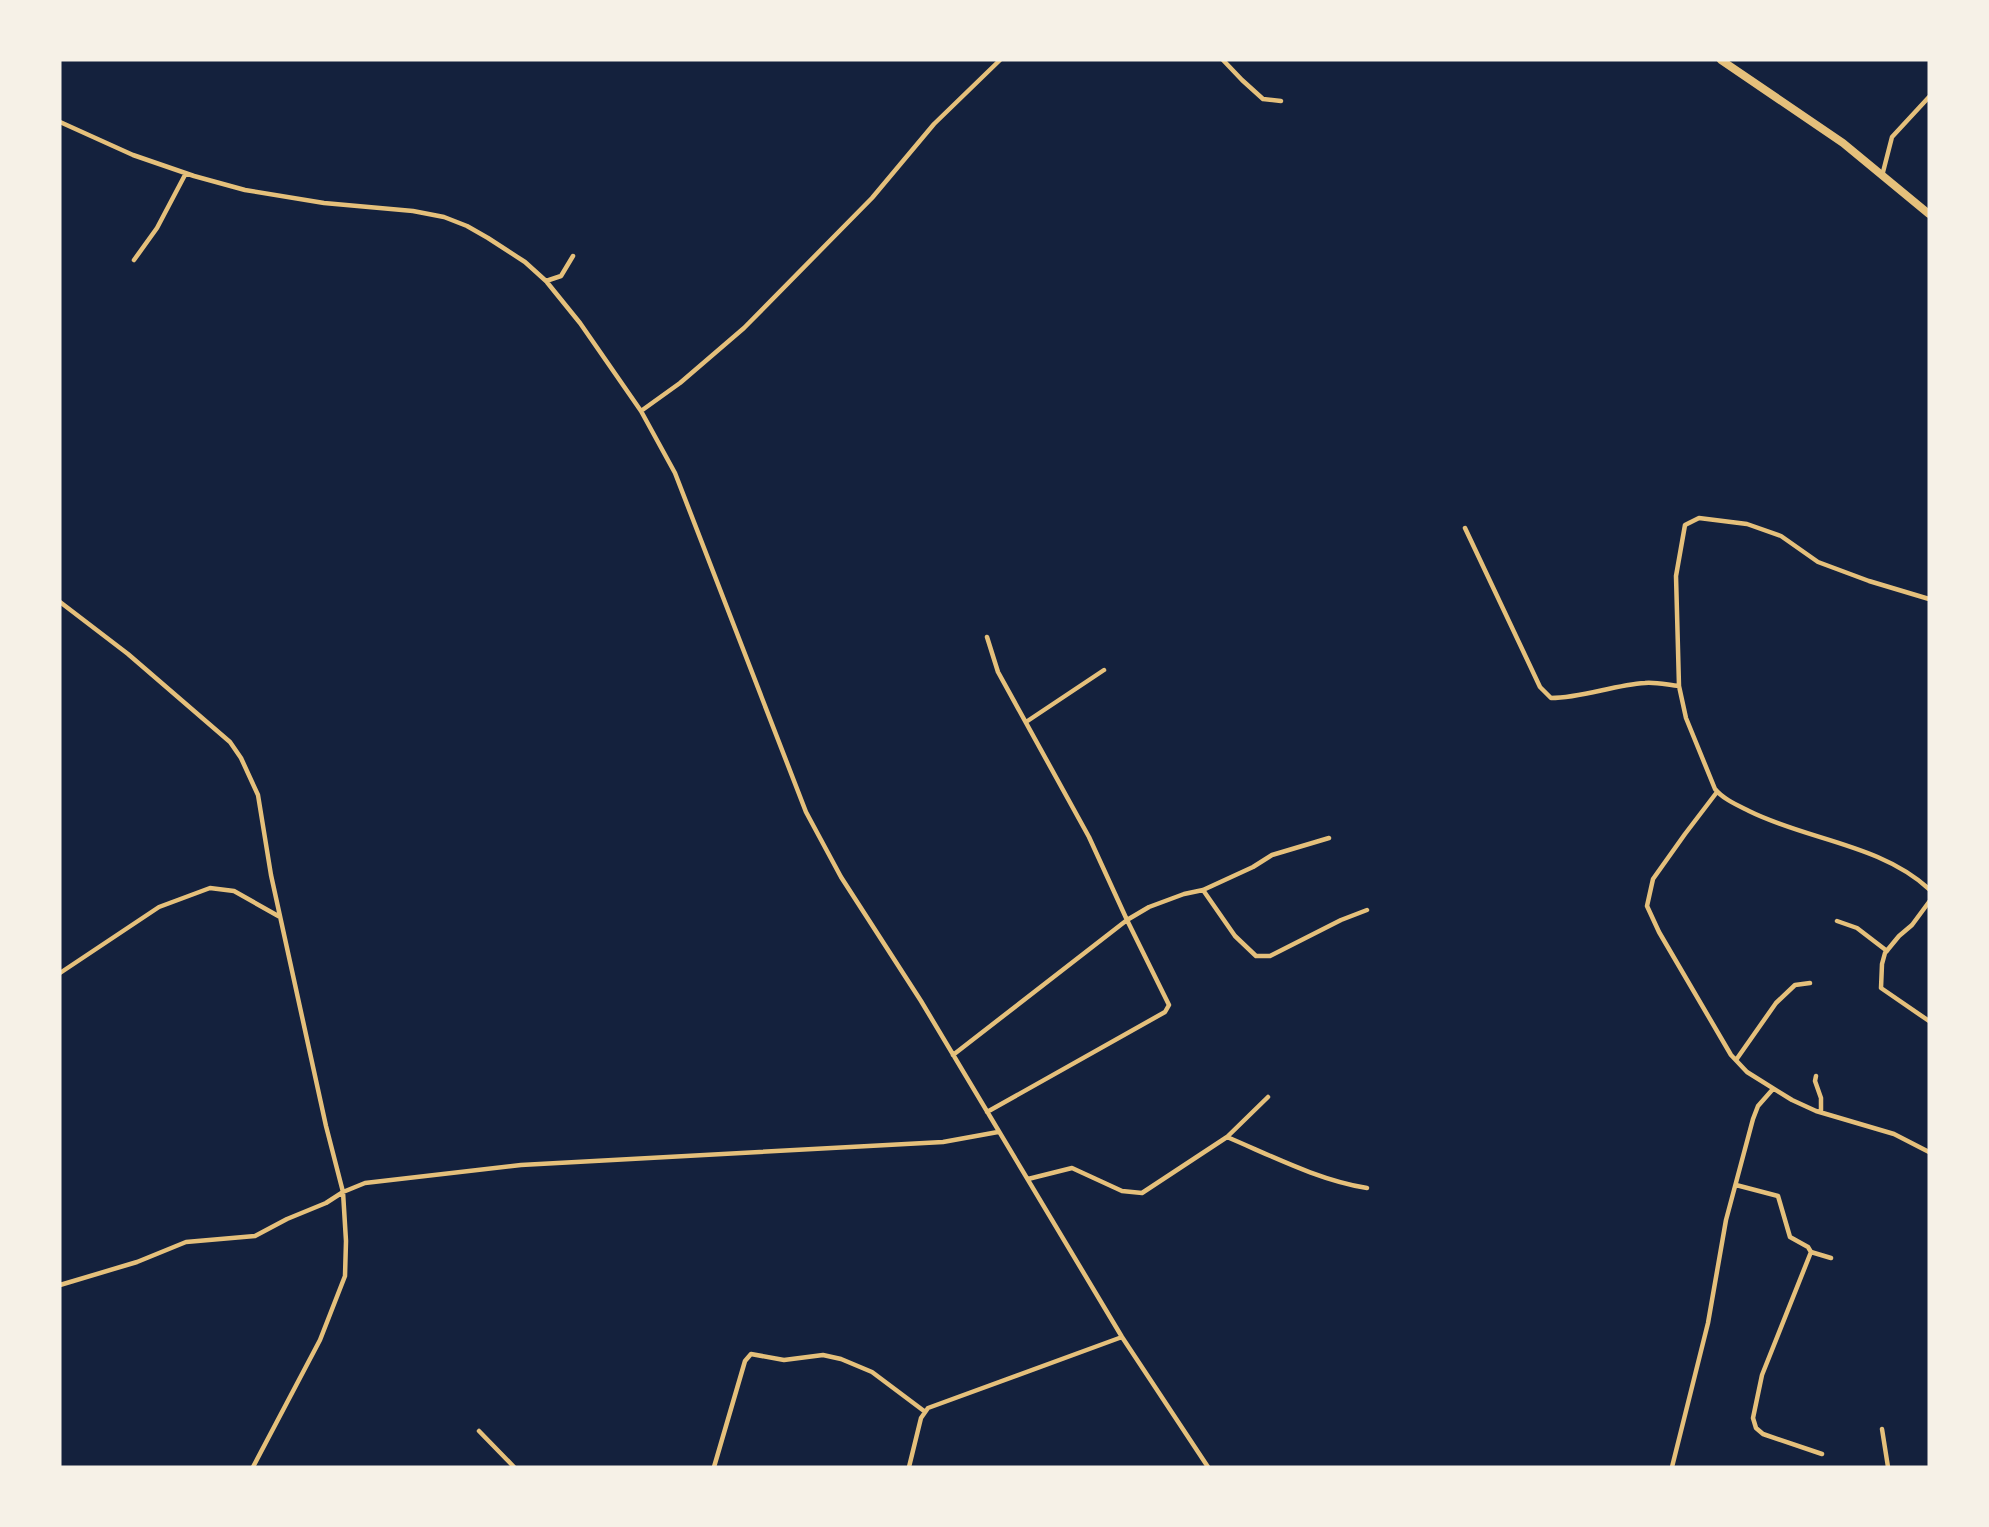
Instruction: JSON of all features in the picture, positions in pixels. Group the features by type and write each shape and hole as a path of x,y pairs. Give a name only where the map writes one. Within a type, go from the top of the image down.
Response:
{"main road":[{"path":"1721,60 1843,143 1929,214"}],"street":[{"path":"641,411 680,383 744,328 872,198 934,124 1000,60"},
{"path":"1223,60 1263,99 1281,101"},
{"path":"1882,176 1892,137 1929,97"},
{"path":"60,122 133,155 186,173 257,192 324,203 413,211 444,218 468,226 488,238 525,262 546,281 580,323 641,411 675,474 806,812 841,877 921,1001 1122,1337 1208,1467"},
{"path":"134,260 157,228 186,173"},
{"path":"546,281 561,276 573,256"},
{"path":"1929,599 1869,582 1818,562 1781,536 1747,524 1699,518 1685,525 1676,576 1679,686 1686,718 1718,792 1762,818 1891,862 1929,889"},
{"path":"1465,528 1540,687 1551,698 1563,698 1614,687 1648,683 1679,686"},
{"path":"60,602 186,703 230,742 241,758 258,795 270,875 343,1192 346,1241 345,1276 320,1340 253,1467"},
{"path":"987,637 998,672 1089,837 1169,1005 1168,1008 987,1112"},
{"path":"1026,722 1104,670"},
{"path":"1718,792 1653,879 1647,906 1665,942 1736,1060 1747,1072 1792,1100 1821,1112 1894,1134 1929,1152"},
{"path":"953,1055 1127,920 1149,907 1184,894 1203,890 1253,867 1272,855 1329,838"},
{"path":"60,973 159,907 210,888 234,891 280,916"},
{"path":"1203,890 1235,936 1256,956 1270,957 1341,920 1367,910"},
{"path":"1929,902 1887,951 1882,964 1881,988 1929,1021"},
{"path":"1837,921 1857,928 1887,951"},
{"path":"1736,1060 1776,1003 1795,985 1809,983"},
{"path":"1816,1076 1815,1082 1821,1098 1821,1112"},
{"path":"1672,1467 1707,1323 1726,1220 1758,1106 1773,1089"},
{"path":"1028,1179 1072,1168 1122,1191 1142,1193 1227,1137 1268,1097"},
{"path":"60,1285 137,1262 186,1242 255,1236 365,1183 521,1165 943,1142 998,1132"},
{"path":"1227,1137 1314,1173 1367,1188"},
{"path":"1736,1185 1778,1196 1790,1238 1808,1247 1811,1252 1832,1258"},
{"path":"1811,1252 1762,1375 1753,1418 1756,1428 1763,1434 1822,1454"},
{"path":"924,1411 1122,1337"},
{"path":"714,1467 745,1361 751,1354 784,1360 823,1355 841,1359 872,1372 924,1411"},
{"path":"909,1467 924,1411"},
{"path":"1882,1429 1888,1467"},
{"path":"479,1431 514,1467"}]}
